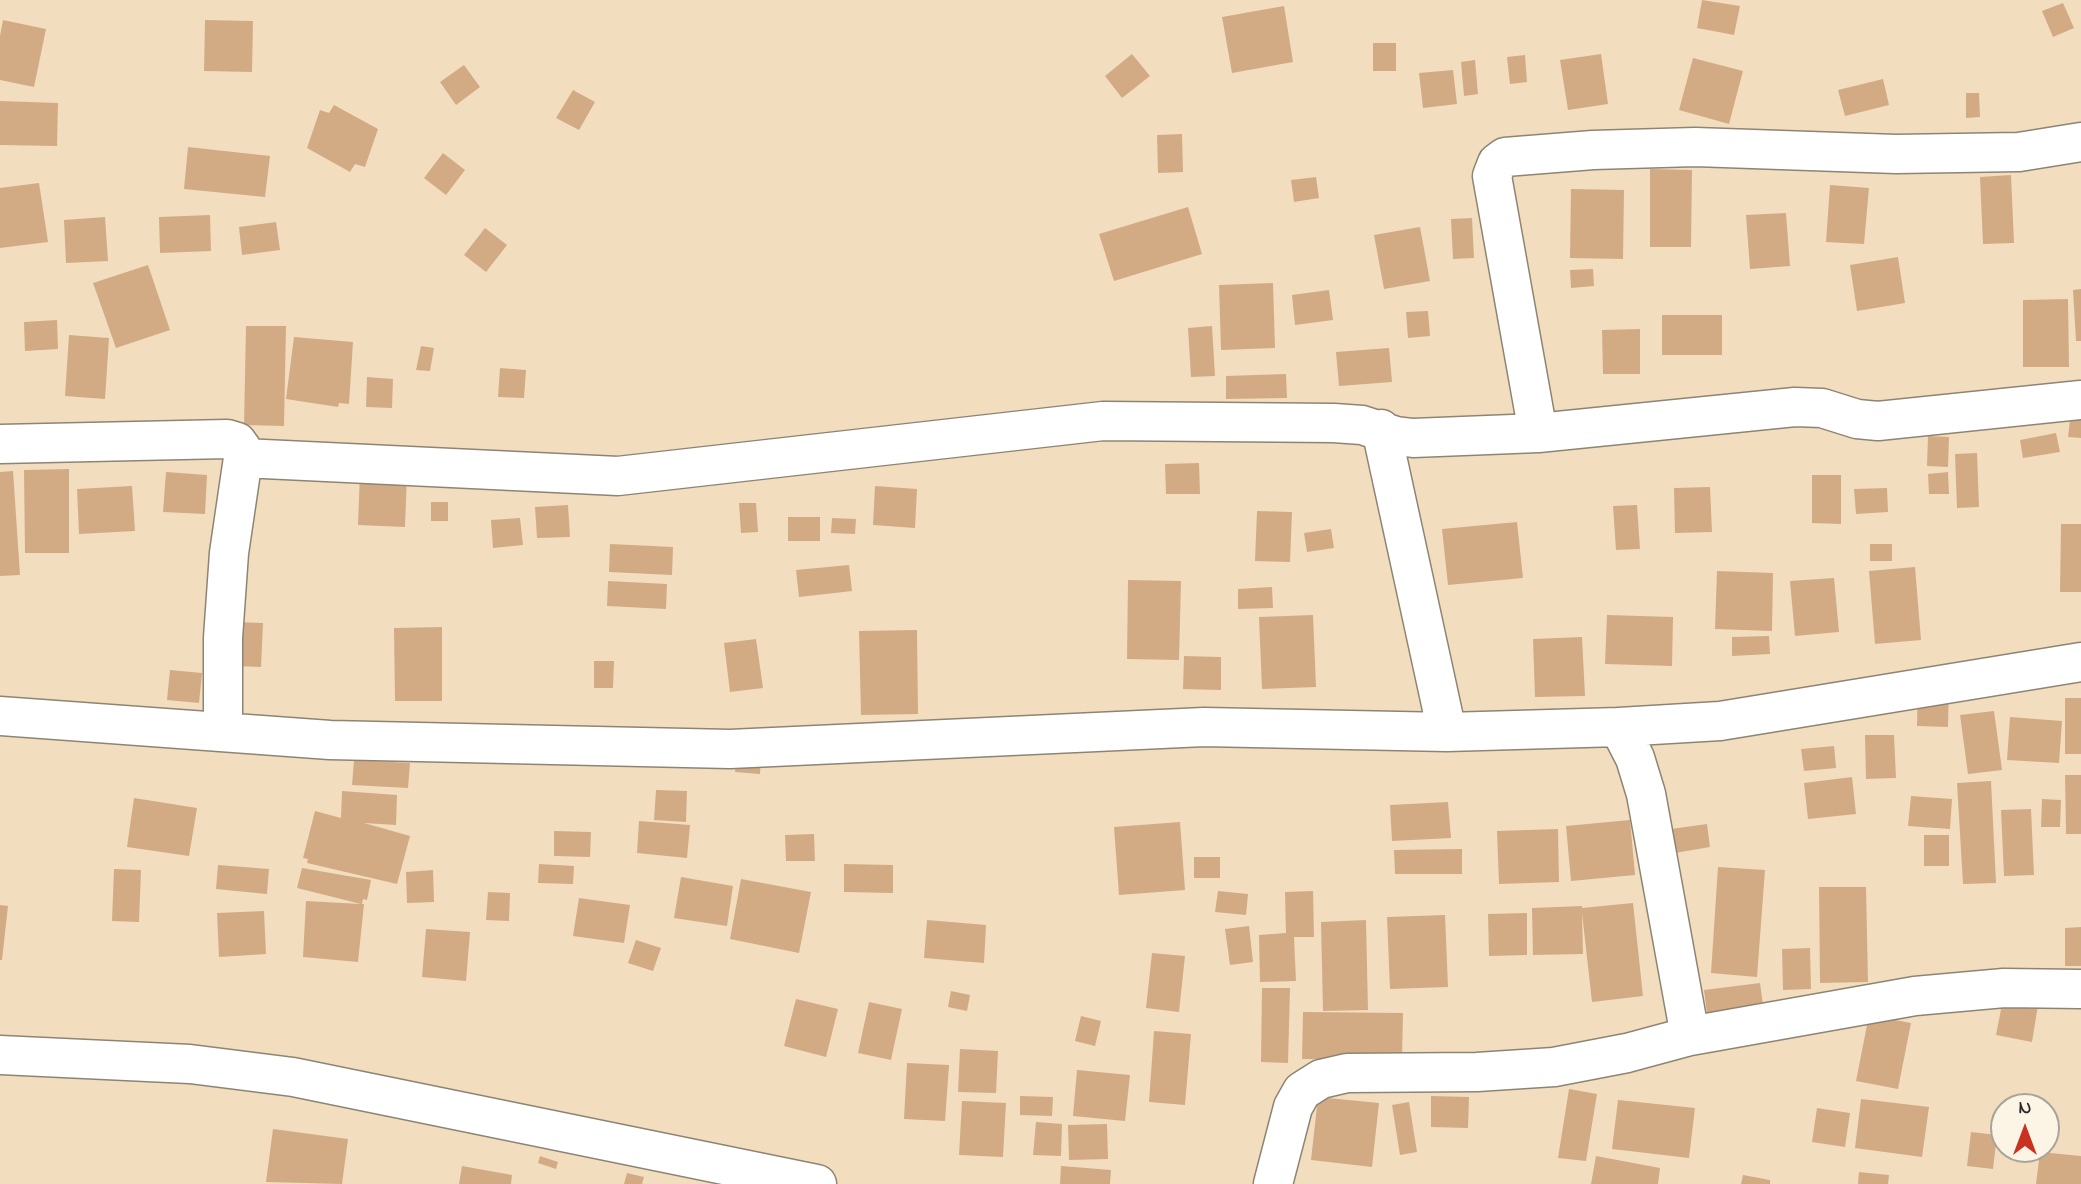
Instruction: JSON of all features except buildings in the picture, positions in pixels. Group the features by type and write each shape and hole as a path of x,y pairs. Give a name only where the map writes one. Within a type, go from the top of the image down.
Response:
{"street":[{"path":"1538,433 1492,176 1497,163 1505,157 1593,150 1695,148 1896,153 2019,152 2081,142"},
{"path":"243,458 618,476 1103,421 1334,423 1362,425 1396,436 1413,438 1538,433 1795,407 1822,408 1857,419 1878,421 2081,400"},
{"path":"1381,429 1447,732"},
{"path":"0,444 227,439 237,442 242,449 243,458 229,553 223,638 223,732"},
{"path":"0,716 330,740 730,749 1204,727 1447,732 1720,721 2081,662"},
{"path":"1619,727 1635,758 1646,794 1690,1036"},
{"path":"1273,1184 1293,1107 1302,1091 1321,1079 1360,1072 1477,1072 1554,1067 1627,1053 1690,1036 1915,996 2004,988 2081,989"},
{"path":"0,1055 190,1064 293,1077 817,1184"}]}
